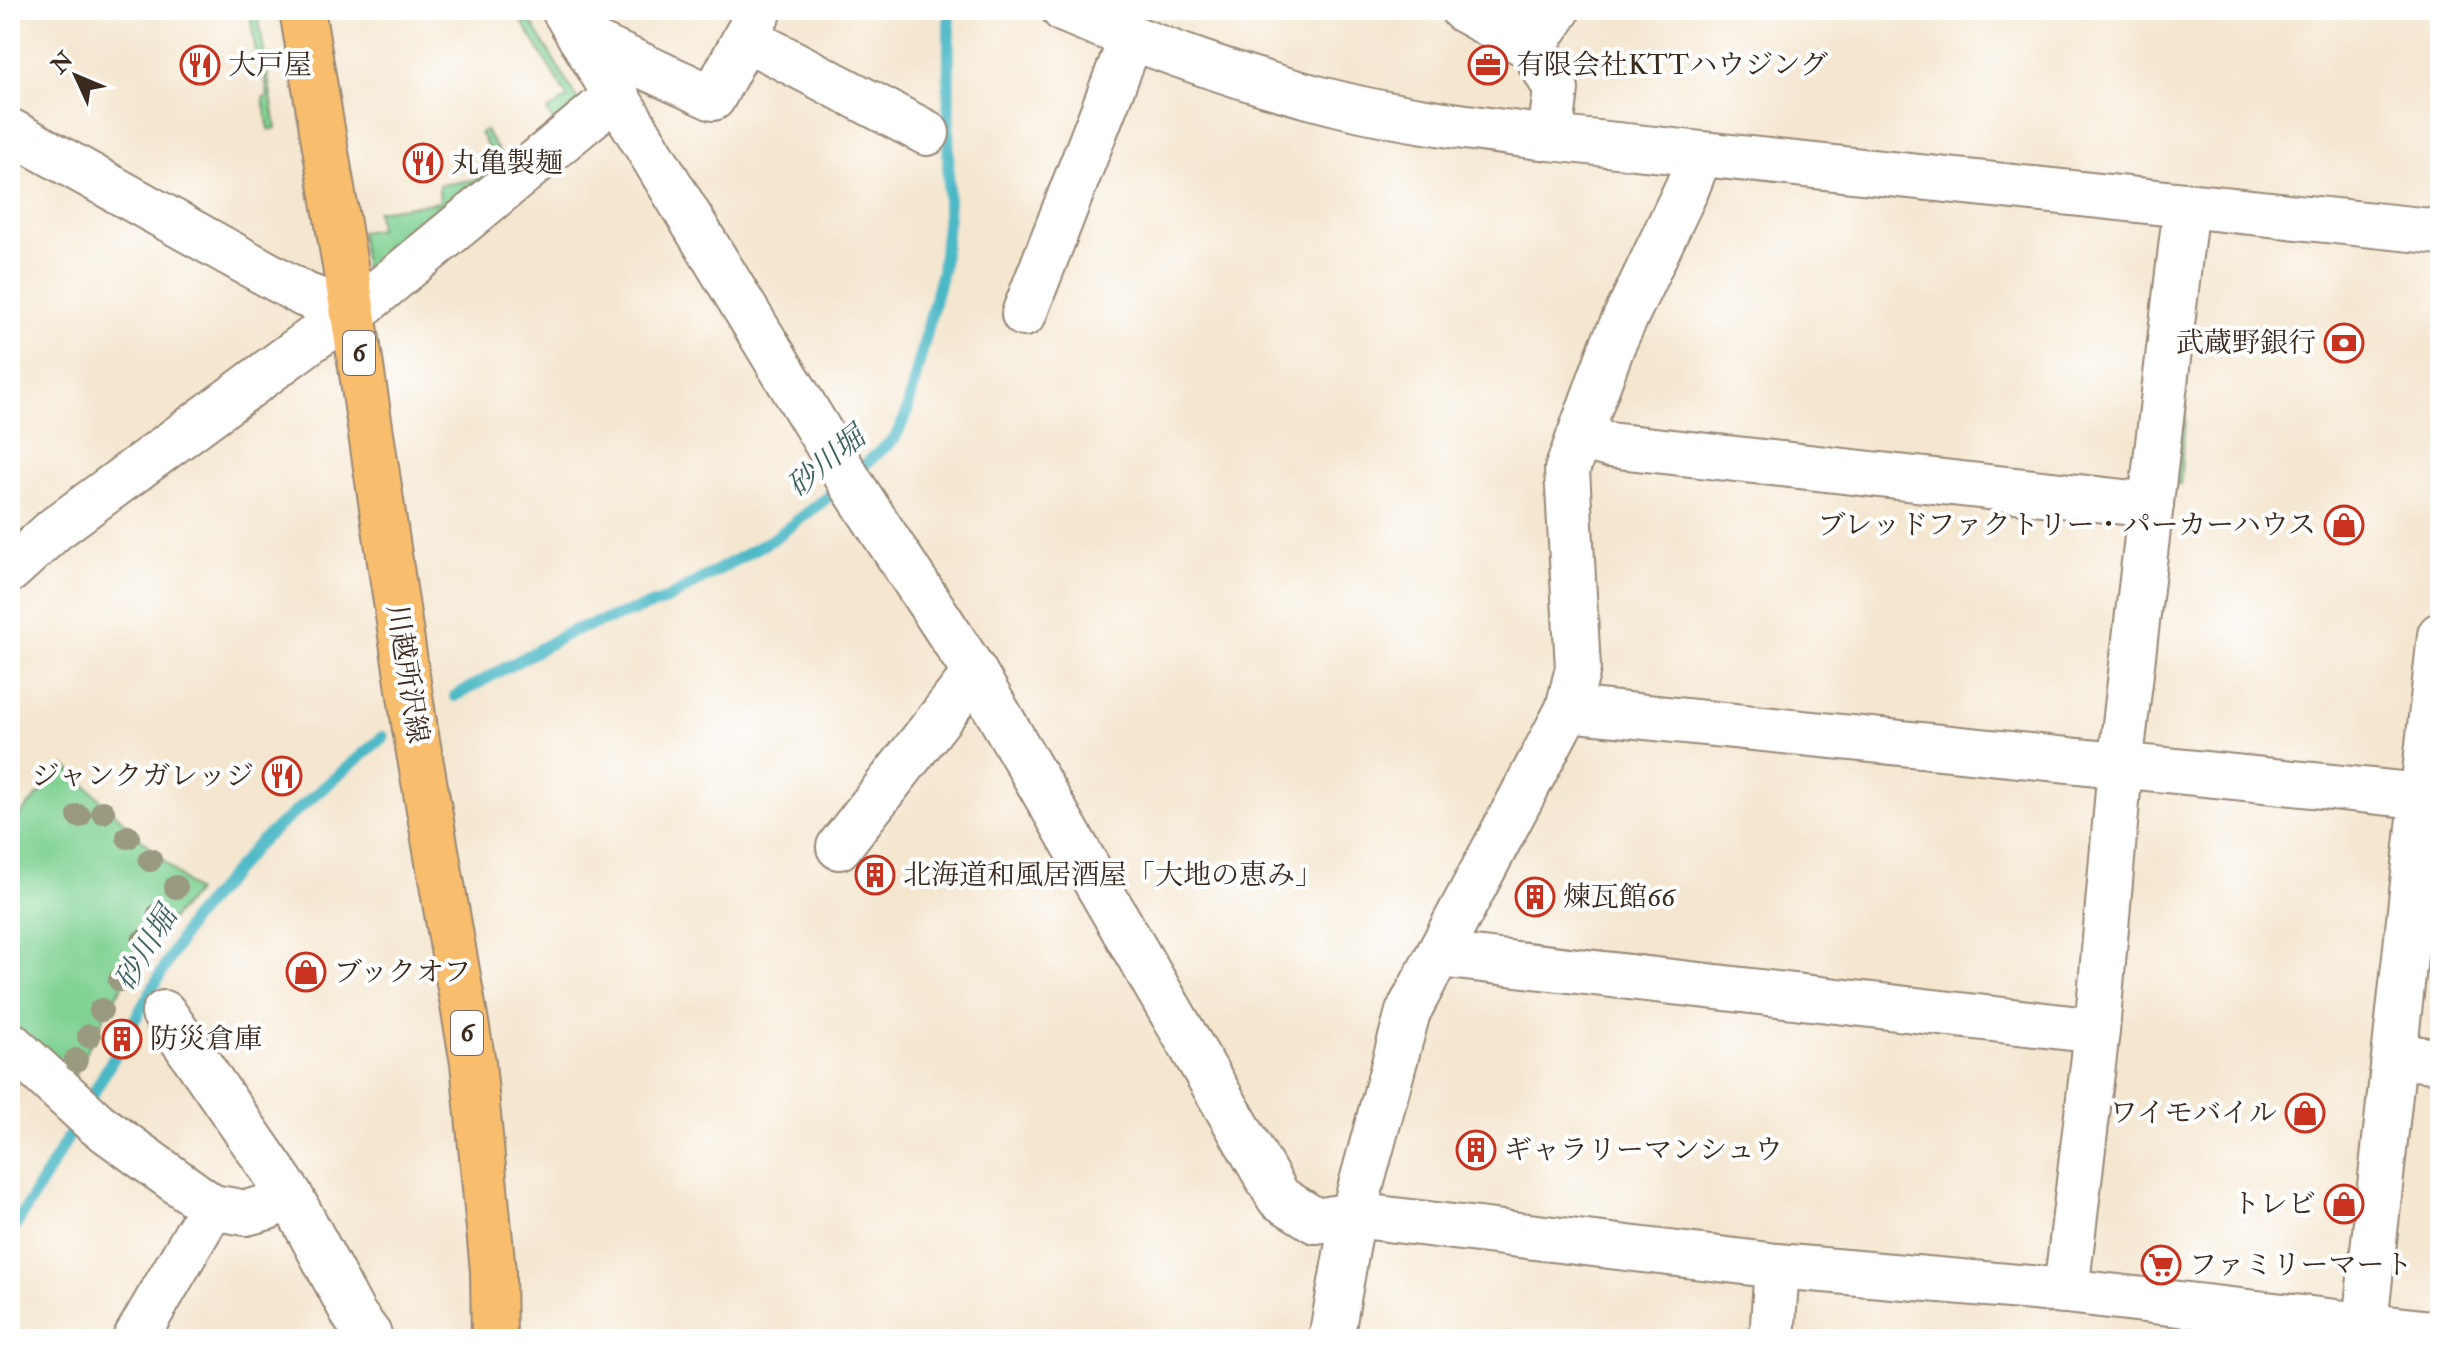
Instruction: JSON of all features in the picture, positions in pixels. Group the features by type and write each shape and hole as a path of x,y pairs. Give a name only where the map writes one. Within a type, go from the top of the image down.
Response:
{"main road":[{"name":"川越所沢線","path":"302,10 353,313 412,713 473,1063 493,1271 494,1339"}],"street":[{"path":"1064,10 1131,39 1233,74 1341,104 1422,120 1700,155 2440,232"},
{"path":"1463,10 1532,48 1556,89 1550,138"},
{"path":"1532,48 1558,10"},
{"path":"572,23 713,98 752,24 927,133"},
{"path":"572,23 858,493 975,673 1279,1198 1316,1221 1353,1215 1777,1266 2066,1291 2362,1334 2440,1334"},
{"path":"1024,314 1131,39"},
{"path":"10,570 55,529 314,338 353,313 617,95"},
{"path":"10,131 305,295 353,313"},
{"path":"1331,1339 1353,1215 1408,1012 1568,709 1578,668 1567,470 1613,344 1700,155"},
{"path":"2066,1291 2097,1031 2120,767 2186,205"},
{"path":"1579,437 1609,445 2151,505"},
{"path":"2362,1334 2395,1056 2431,796 2440,635"},
{"path":"839,847 975,673"},
{"path":"1568,709 2431,796"},
{"path":"1439,955 2097,1031"},
{"path":"164,1013 290,1195 354,1315 371,1338"},
{"path":"2395,1056 2440,1061"},
{"path":"16,1063 212,1207 246,1213 268,1207 290,1195"},
{"path":"135,1339 212,1207"},
{"path":"1772,1339 1777,1266"}],"green space":[{"path":"515,10 524,10 579,102 554,123 547,111 568,98"},
{"path":"258,13 276,128 269,130 263,98 268,97 265,77 260,77 250,14"},
{"path":"485,130 502,157 507,155 510,160 367,286 360,232 379,229 377,211 440,202 439,185 479,179 479,174 494,173 491,152 480,133"},
{"path":"2181,402 2186,403 2180,484 2174,484"},
{"path":"66,766 196,892 141,958 98,1029 72,1081 10,1021 10,825"}],"waterway":[{"name":"砂川堀","path":"455,696 572,631 663,601 775,538 828,497 895,438 906,415 942,271 948,215 949,19"},
{"name":"砂川堀","path":"10,1235 190,922 260,842 383,737"}],"place":[{"name":"大戸屋","path":"200,65"},
{"name":"有限会社KTTハウジング","path":"1488,65"},
{"name":"丸亀製麺","path":"423,163"},
{"name":"武蔵野銀行","path":"2344,343"},
{"name":"ブレッドファクトリー・パーカーハウス","path":"2344,525"},
{"name":"ジャンクガレッジ","path":"282,776"},
{"name":"北海道和風居酒屋「大地の恵み」","path":"875,875"},
{"name":"煉瓦館66","path":"1535,897"},
{"name":"ブックオフ","path":"306,972"},
{"name":"防災倉庫","path":"122,1039"},
{"name":"ワイモバイル","path":"2305,1113"},
{"name":"ギャラリーマンシュウ","path":"1476,1150"},
{"name":"トレビ","path":"2344,1204"},
{"name":"ファミリーマート","path":"2161,1265"}]}
